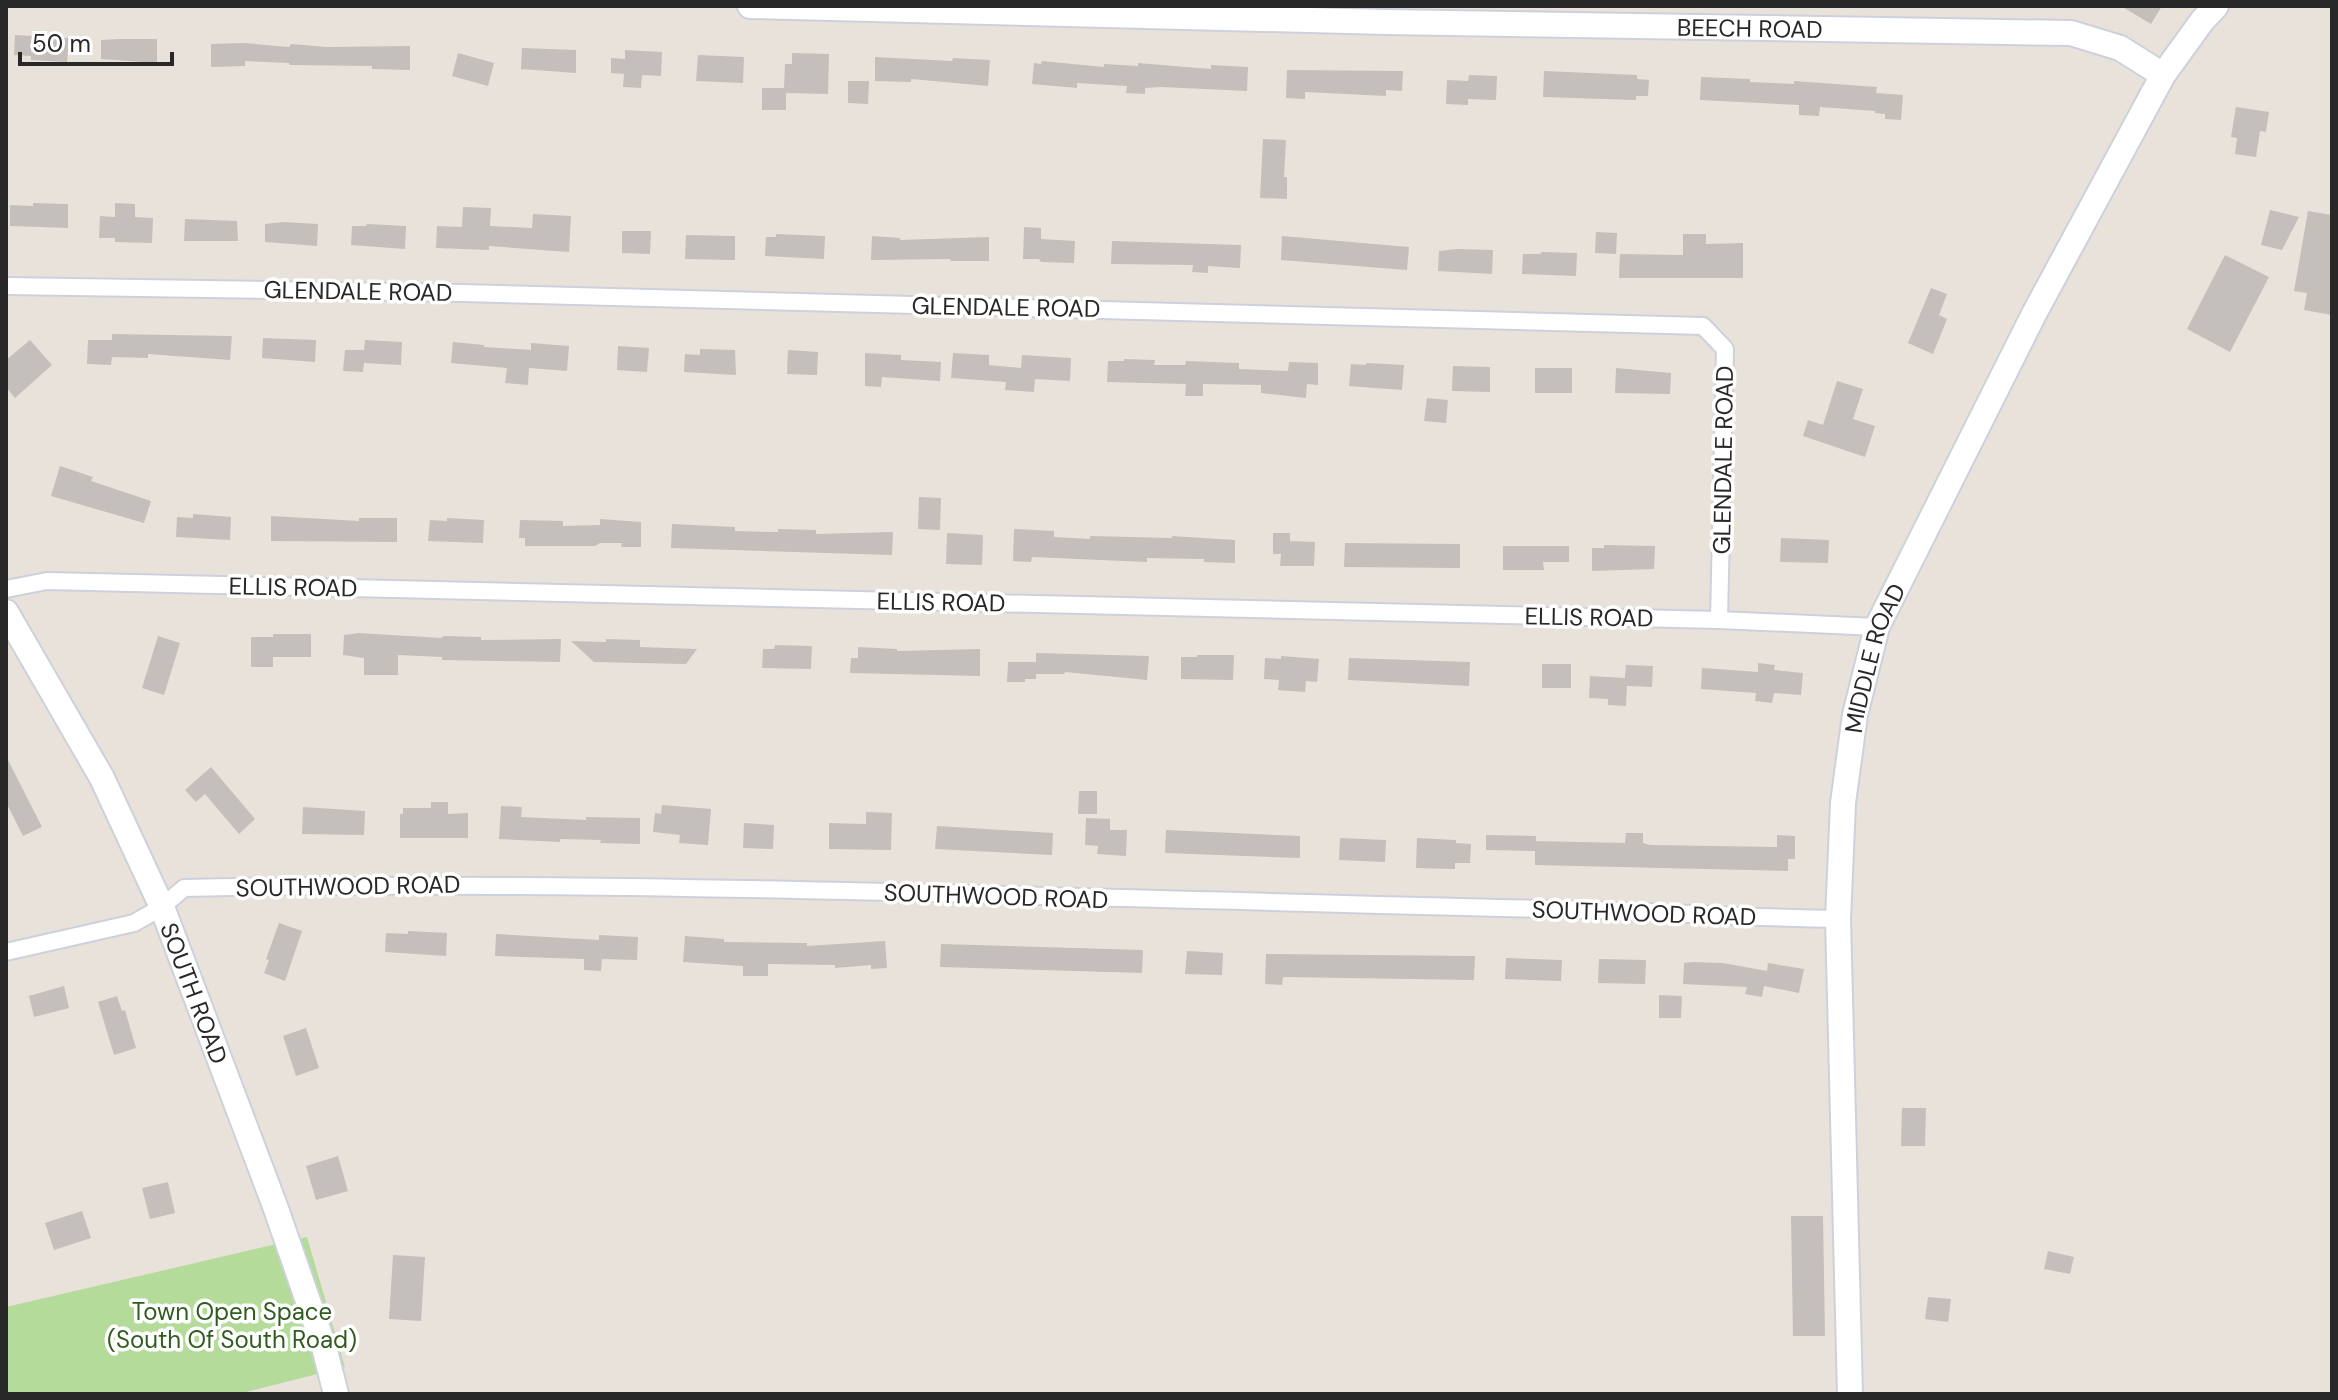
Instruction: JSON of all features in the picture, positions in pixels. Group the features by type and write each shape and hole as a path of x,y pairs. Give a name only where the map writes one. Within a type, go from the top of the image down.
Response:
{"street":[{"name":"BEECH ROAD","path":"750,6 1386,22 2071,33 2120,48 2163,75"},
{"name":"MIDDLE ROAD","path":"1850,1394 1838,919 1843,803 1853,729 1877,627 2035,312 2163,75 2216,6"},
{"name":"GLENDALE ROAD","path":"6,286 463,293 1703,326 1725,349 1719,620"},
{"name":"ELLIS ROAD","path":"6,589 47,581 1719,620 1877,627"},
{"name":"SOUTH ROAD","path":"6,612 102,778 162,907 275,1206 324,1347 336,1394"},
{"name":"SOUTHWOOD ROAD","path":"6,952 134,923 162,907 184,888 422,884 864,892 1838,919"}],"green space":[{"name":"Town Open Space (South Of South Road)","path":"307,1237 345,1367 238,1394 6,1394 6,1307"}],"building":[{"path":"2121,6 2162,6 2151,24"},
{"path":"15,35 69,38 67,62 31,60 31,56 14,55"},
{"path":"157,39 157,63 101,59 101,40"},
{"path":"211,44 289,47 291,44 410,46 410,70 245,61 245,66 211,67"},
{"path":"522,48 576,50 576,73 521,69"},
{"path":"625,50 662,52 661,76 642,75 641,88 623,87 624,74 611,73 611,58 625,59"},
{"path":"458,53 494,63 488,86 452,76"},
{"path":"792,53 829,54 828,94 786,93 786,110 762,110 762,88 784,88 785,64 792,64"},
{"path":"698,55 744,57 743,83 696,81"},
{"path":"875,57 990,60 988,86 911,79 911,82 875,81"},
{"path":"1042,61 1104,67 1104,64 1138,66 1138,63 1211,69 1211,65 1248,67 1247,91 1161,87 1145,88 1145,94 1126,93 1127,86 1077,83 1077,88 1032,84 1034,63 1041,64"},
{"path":"1287,70 1403,71 1402,91 1386,90 1386,96 1305,92 1305,99 1286,98"},
{"path":"1544,71 1637,75 1637,79 1649,80 1648,96 1636,96 1636,100 1543,97"},
{"path":"1469,75 1497,76 1496,100 1468,99 1468,105 1446,104 1447,80 1468,81"},
{"path":"1701,77 1877,87 1876,93 1903,95 1901,120 1885,119 1885,114 1875,111 1820,107 1819,116 1799,115 1799,105 1700,100"},
{"path":"848,81 869,81 868,104 848,103"},
{"path":"2236,107 2269,112 2266,132 2260,131 2256,157 2235,154 2237,138 2231,137"},
{"path":"1263,139 1286,140 1284,177 1287,177 1287,199 1260,198"},
{"path":"33,203 68,204 68,228 10,226 10,205 33,206"},
{"path":"115,203 135,204 135,217 153,218 152,243 115,242 115,238 99,238 100,216 115,217"},
{"path":"463,207 491,208 490,226 532,228 533,214 571,216 569,252 489,246 489,250 436,248 437,226 462,227"},
{"path":"2270,210 2299,217 2282,250 2261,245"},
{"path":"2308,211 2332,215 2332,315 2304,310 2307,293 2294,291"},
{"path":"185,219 237,221 238,241 184,241"},
{"path":"265,224 318,224 317,246 265,242"},
{"path":"352,226 406,226 405,249 351,245"},
{"path":"1024,227 1041,228 1041,239 1075,241 1074,263 1023,259"},
{"path":"622,231 651,231 650,254 622,253"},
{"path":"1596,232 1617,233 1616,254 1595,253"},
{"path":"776,234 825,236 824,259 765,256 766,237 776,237"},
{"path":"1683,234 1706,234 1706,244 1743,243 1743,278 1619,278 1620,254 1683,255"},
{"path":"686,235 735,236 735,260 685,259"},
{"path":"872,236 900,240 989,237 989,261 871,260"},
{"path":"1282,236 1409,247 1407,270 1281,260"},
{"path":"1112,241 1241,245 1240,268 1208,266 1208,273 1192,272 1193,265 1111,264"},
{"path":"1493,250 1492,274 1438,271 1439,251"},
{"path":"1577,253 1576,276 1522,274 1523,254"},
{"path":"2225,255 2269,277 2230,352 2187,329"},
{"path":"1931,288 1947,294 1939,315 1947,319 1933,354 1908,343"},
{"path":"112,334 232,336 230,360 148,354 148,358 112,357 111,365 87,364 88,340 112,340"},
{"path":"263,338 316,340 315,362 262,358"},
{"path":"30,340 52,365 15,398 6,387 6,360"},
{"path":"365,340 402,342 401,365 364,363 363,372 343,371 345,350 364,350"},
{"path":"453,342 531,350 531,343 569,346 567,371 529,368 528,385 505,383 507,368 451,363"},
{"path":"618,346 649,348 647,372 617,370"},
{"path":"700,349 735,350 736,375 684,372 685,354 700,355"},
{"path":"788,350 818,352 817,375 787,374"},
{"path":"865,353 901,355 901,360 941,362 940,381 882,377 881,387 865,386"},
{"path":"953,353 989,355 989,365 1021,368 1022,355 1071,358 1070,381 1035,379 1034,392 1005,390 1006,382 951,378"},
{"path":"1155,360 1154,365 1185,365 1186,361 1239,363 1239,369 1288,371 1289,362 1318,363 1318,385 1307,384 1306,398 1261,393 1261,385 1203,384 1203,396 1185,396 1186,384 1107,382 1108,361"},
{"path":"1351,364 1404,365 1402,390 1349,386"},
{"path":"1453,366 1490,367 1490,392 1452,391"},
{"path":"1535,368 1572,368 1572,393 1535,393"},
{"path":"1616,368 1671,373 1670,394 1615,393"},
{"path":"1837,381 1863,389 1853,419 1875,426 1865,457 1803,436 1808,420 1823,425"},
{"path":"1427,398 1448,400 1446,423 1424,421"},
{"path":"60,466 93,477 91,481 151,501 144,523 51,496"},
{"path":"919,497 941,498 940,530 918,529"},
{"path":"193,514 231,517 230,540 176,537 177,517 193,518"},
{"path":"271,516 359,521 359,518 397,518 397,542 271,541"},
{"path":"447,518 484,520 483,543 428,541 430,520 447,521"},
{"path":"600,519 641,522 641,547 621,547 622,543 525,546 525,538 519,538 520,520 563,521 563,526 600,525"},
{"path":"672,524 735,527 735,531 816,530 816,534 893,532 892,555 671,548"},
{"path":"1014,529 1054,531 1054,537 1090,539 1090,536 1172,536 1235,540 1235,563 1147,558 1147,562 1032,557 1031,562 1013,561"},
{"path":"947,533 983,535 982,565 946,564"},
{"path":"1273,533 1290,533 1290,541 1315,542 1314,566 1280,566 1281,554 1273,554"},
{"path":"1781,538 1829,540 1828,563 1780,562"},
{"path":"1345,543 1460,544 1460,568 1344,567"},
{"path":"1604,545 1655,546 1654,569 1592,571 1592,548 1604,548"},
{"path":"1503,546 1569,546 1569,562 1543,562 1544,570 1503,570"},
{"path":"273,634 311,634 311,657 273,657 273,667 251,667 251,637 273,637"},
{"path":"344,635 481,637 481,640 561,639 560,662 442,660 442,657 398,655 398,675 364,675 364,658 343,655"},
{"path":"158,636 180,643 164,695 142,688"},
{"path":"606,639 640,640 640,647 697,649 686,664 594,662 571,641 606,642"},
{"path":"775,645 812,646 811,669 762,668 763,649 774,649"},
{"path":"858,647 897,651 980,649 980,676 850,673 851,658 858,658"},
{"path":"1036,653 1149,656 1147,680 1065,672 1036,674"},
{"path":"1234,655 1233,680 1181,679 1181,657"},
{"path":"1281,656 1319,659 1317,682 1306,681 1305,692 1278,690 1279,680 1264,679 1265,658 1281,659"},
{"path":"1349,658 1470,662 1469,686 1348,680"},
{"path":"1008,662 1036,662 1036,679 1007,682"},
{"path":"1758,663 1775,665 1774,670 1803,673 1801,695 1774,693 1772,703 1755,701 1756,693 1701,689 1702,668 1758,672"},
{"path":"1542,664 1571,664 1571,688 1542,688"},
{"path":"1626,665 1653,666 1652,687 1627,686 1626,706 1608,705 1608,699 1589,698 1590,676 1625,678"},
{"path":"6,756 42,827 23,836 6,802"},
{"path":"211,767 255,819 239,834 205,794 196,802 185,790"},
{"path":"1079,791 1097,791 1097,814 1078,814"},
{"path":"431,802 448,802 448,814 468,813 468,838 400,838 403,808 431,808"},
{"path":"662,805 711,809 708,845 679,843 680,835 653,832 655,813 661,814"},
{"path":"501,806 522,807 521,817 586,820 586,817 640,818 640,844 600,843 601,840 560,839 560,842 499,839"},
{"path":"303,807 365,811 364,835 302,834"},
{"path":"866,812 892,813 891,850 829,849 829,823 866,824"},
{"path":"1086,818 1110,819 1110,830 1127,830 1126,856 1097,854 1098,846 1085,845"},
{"path":"744,823 774,825 773,849 743,848"},
{"path":"937,826 1053,833 1052,855 935,849"},
{"path":"1166,830 1300,836 1300,858 1165,853"},
{"path":"1626,833 1643,833 1643,843 1650,845 1777,847 1777,835 1795,836 1795,859 1788,859 1788,871 1535,865 1535,841 1625,843"},
{"path":"1486,835 1536,836 1535,851 1486,850"},
{"path":"1340,838 1386,840 1385,862 1339,860"},
{"path":"1417,838 1471,844 1470,863 1455,863 1455,869 1416,868"},
{"path":"279,923 302,931 285,981 264,973"},
{"path":"408,931 447,933 446,956 385,952 386,933 408,934"},
{"path":"496,934 599,940 599,935 638,937 637,960 602,959 601,971 584,970 584,959 495,956"},
{"path":"685,936 724,939 724,942 807,943 807,946 885,941 887,968 871,969 871,965 835,968 835,965 768,964 768,976 743,976 743,966 683,962"},
{"path":"941,944 1143,950 1142,973 940,967"},
{"path":"1187,951 1223,953 1222,975 1185,974"},
{"path":"1266,954 1475,956 1474,980 1283,977 1282,985 1265,984"},
{"path":"1506,958 1562,960 1561,981 1505,979"},
{"path":"1599,959 1646,960 1645,984 1598,983"},
{"path":"1684,963 1723,963 1767,971 1768,963 1804,969 1799,993 1764,986 1762,997 1745,994 1747,987 1683,984"},
{"path":"64,986 69,1008 34,1017 29,996"},
{"path":"1659,995 1682,996 1681,1018 1659,1018"},
{"path":"117,996 122,1011 125,1010 136,1048 114,1055 98,1002"},
{"path":"306,1028 319,1068 296,1076 283,1036"},
{"path":"1902,1108 1926,1108 1925,1146 1901,1146"},
{"path":"338,1156 348,1191 316,1200 306,1166"},
{"path":"168,1182 175,1213 150,1219 142,1188"},
{"path":"82,1211 91,1238 54,1250 45,1223"},
{"path":"1791,1216 1823,1216 1825,1336 1793,1336"},
{"path":"2048,1251 2074,1257 2070,1274 2044,1269"},
{"path":"393,1255 425,1257 421,1321 389,1319"},
{"path":"1928,1297 1951,1299 1948,1322 1925,1319"}]}
